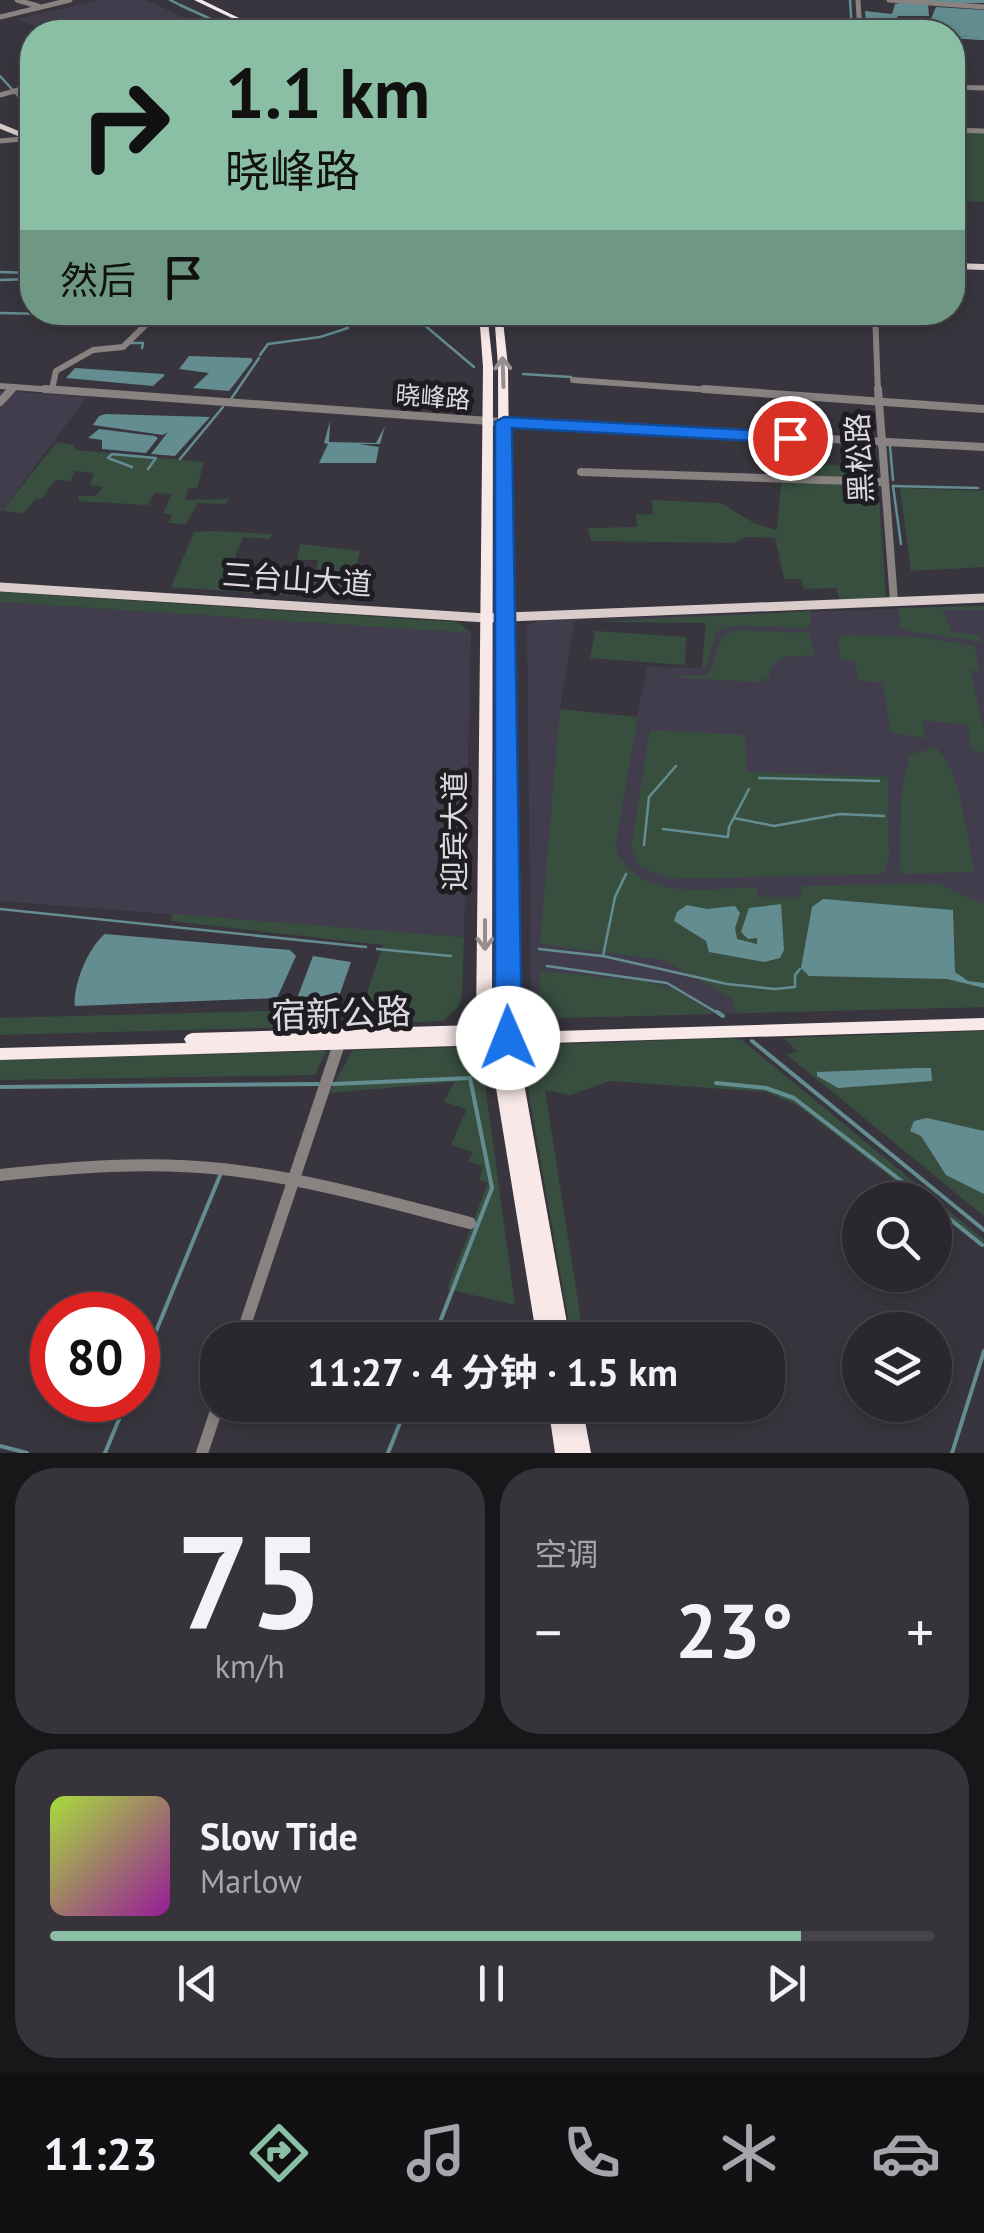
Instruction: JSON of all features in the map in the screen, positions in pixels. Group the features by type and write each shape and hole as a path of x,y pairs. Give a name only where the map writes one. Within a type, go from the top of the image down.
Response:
{"highway":[{"path":"186,0 225,20"},
{"path":"197,0 240,20"},
{"name":"迎宾大道","path":"483,325 488,421 484,982 499,1034 557,1322"},
{"name":"迎宾大道","path":"499,325 504,422 508,982 499,1034 543,1322"},
{"name":"宿新公路","path":"0,1054 339,1044 499,1034 984,1016"},
{"name":"宿新公路","path":"0,1046 984,1024"},
{"path":"560,1422 565,1453"},
{"path":"575,1422 581,1453"}],"main road":[{"path":"486,582 496,587 504,581"},
{"name":"三台山大道","path":"0,585 486,616 984,598"},
{"path":"486,647 500,642 506,648"},
{"path":"484,982 496,987 508,982"}],"street":[{"path":"17,0 43,7"},
{"path":"0,17 70,0"},
{"path":"889,0 984,7"},
{"path":"52,389 56,372 93,350 123,346 145,325"},
{"name":"黑松路","path":"876,325 880,443 894,601"},
{"path":"573,380 984,409"},
{"name":"晓峰路","path":"0,386 488,421 984,448"},
{"path":"0,402 14,387"},
{"path":"581,472 883,482"},
{"path":"246,1322 339,1044"},
{"path":"0,1175 108,1164 201,1167 293,1180 470,1224"},
{"path":"202,1453 212,1422"}],"shaded area":[{"path":"100,0 146,0 188,20 20,20 17,19"},
{"path":"0,391 87,397 0,513"},
{"path":"0,602 471,633 464,937 0,901"},
{"path":"984,606 984,1007 558,1018 536,1012 531,999 527,625 541,620 584,619 574,622 560,709 637,717 647,667 702,668 706,623 594,619"}],"green space":[{"path":"965,131 984,132 984,202 965,201"},
{"path":"57,442 73,445 76,450 204,462 197,488 188,488 185,500 229,499 226,504 198,503 186,524 168,523 172,515 163,513 172,494 154,493 148,505 78,501 79,496 95,496 103,487 90,485 94,473 75,471 70,481 55,480 42,499 36,499 23,513 2,511"},
{"path":"783,462 877,468 886,598 840,600 836,588 804,589 801,579 784,579 775,538 747,537 733,543 591,541 588,528 637,527 636,515 653,514 652,500 721,503 754,523 777,530"},
{"path":"900,488 984,491 984,567 911,571"},
{"path":"194,532 272,534 270,539 243,537 229,573 257,576 255,580 227,580 298,587 295,596 171,587"},
{"path":"300,544 360,551 351,589 312,587 318,560 297,560"},
{"path":"0,592 457,622 471,633 0,602"},
{"path":"984,606 984,610 943,610 951,631 976,635 984,642 906,631 901,627 898,608"},
{"path":"811,611 811,625 807,628 731,626 716,631 705,668 706,623 594,622"},
{"path":"739,630 809,633 815,655 783,657 770,669 770,677 756,682 664,677 707,675 724,635"},
{"path":"595,631 686,637 685,665 590,658"},
{"path":"838,637 923,637 974,646 979,670 970,670 984,730 984,753 971,750 968,725 922,720 926,738 891,733 883,682 859,681 854,661 840,659"},
{"path":"560,709 638,717 615,847 626,865 640,877 657,885 696,890 756,887 758,897 800,897 803,886 936,883 984,904 984,1007 738,1013 730,997 664,960 540,944"},
{"path":"650,730 745,735 747,772 888,777 889,857 883,874 672,879 640,867 631,848"},
{"path":"935,747 944,757 957,787 974,872 904,874 900,867 901,798 909,756"},
{"path":"173,914 464,937 462,997 458,1007 443,1021 357,1024 383,945 170,921"},
{"path":"540,971 644,981 675,989 714,1014 558,1018 536,1012 531,999 539,1000"},
{"path":"340,1009 334,1026 0,1035 0,1018"},
{"path":"984,1031 984,1216 952,1190 952,1182 942,1182 786,1054 798,1052 784,1038"},
{"path":"742,1040 914,1182 898,1182 797,1105 766,1092 610,1081 570,1095 545,1090 581,1322 569,1322 527,1083 529,1052 563,1044"},
{"path":"463,1047 483,1070 515,1305 447,1289 488,1183 479,1180 483,1166 468,1162 473,1152 451,1145 467,1109 444,1102 454,1082 329,1093 353,1050"},
{"path":"326,1051 315,1075 0,1080 0,1060"},
{"path":"952,1214 984,1240 984,1248 952,1224"}],"water":[{"path":"915,0 984,0 928,4 929,16 866,20 865,11 892,14 895,4"},
{"path":"936,7 984,10 984,38 965,37 965,20 906,20 906,18 931,19"},
{"path":"189,356 253,360 229,391 193,388 209,373 179,369"},
{"path":"75,368 165,375 153,386 66,378"},
{"path":"106,414 210,417 175,456 151,454 168,432 163,435 93,425"},
{"path":"330,421 329,442 376,443 385,426 380,444 359,444 379,447 376,463 319,463 328,444 324,443"},
{"path":"99,429 158,438 146,453 102,449 102,440 88,438"},
{"path":"823,899 953,910 955,972 968,981 984,983 984,988 947,979 809,976 801,968 812,907"},
{"path":"781,904 784,950 780,958 764,962 709,952 706,941 674,921 677,912 687,905 707,909 735,906 740,913 735,928 737,939 757,944 757,938 748,939 741,932 749,908"},
{"path":"105,934 290,950 296,956 277,998 75,1006 83,967"},
{"path":"313,956 351,962 337,1002 296,1001"},
{"path":"931,1068 932,1081 838,1088 817,1076 817,1072"},
{"path":"927,1118 984,1131 984,1194 946,1175 921,1136 910,1131 914,1121"}],"waterway":[{"path":"170,0 178,4"},
{"path":"850,0 851,20"},
{"path":"180,5 213,20"},
{"path":"965,38 984,39"},
{"path":"0,76 20,98"},
{"path":"0,272 20,273"},
{"path":"0,280 20,279"},
{"path":"0,313 20,313"},
{"path":"260,355 268,344 320,337 348,328 345,325"},
{"path":"424,325 474,367"},
{"path":"130,343 143,343 142,348"},
{"path":"231,399 259,358"},
{"path":"523,374 571,377"},
{"path":"180,459 223,407"},
{"path":"890,446 893,480"},
{"path":"132,467 108,458 112,454 156,458 148,469"},
{"path":"901,544 893,486 978,488"},
{"path":"644,845 649,797 676,766"},
{"path":"759,778 879,781"},
{"path":"663,829 728,837 729,827 749,789"},
{"path":"734,818 774,826 840,814 884,816"},
{"path":"626,874 615,897 603,956 727,984 775,989 795,987 795,975 800,969"},
{"path":"0,909 366,947"},
{"path":"377,949 451,956"},
{"path":"539,949 602,956"},
{"path":"547,966 667,983 721,1015"},
{"path":"717,1012 723,1016"},
{"path":"752,1041 984,1230"},
{"path":"333,1084 470,1078 492,1188 440,1322"},
{"path":"716,1083 766,1088 794,1098 903,1182"},
{"path":"0,1087 318,1084"},
{"path":"160,1321 221,1173"},
{"path":"952,1221 982,1245"},
{"path":"952,1453 984,1351"},
{"path":"105,1453 118,1422"},
{"path":"388,1453 400,1422"},
{"path":"0,1446 27,1453"}],"route":[{"path":"508,1038 504,422 790,438"}]}
